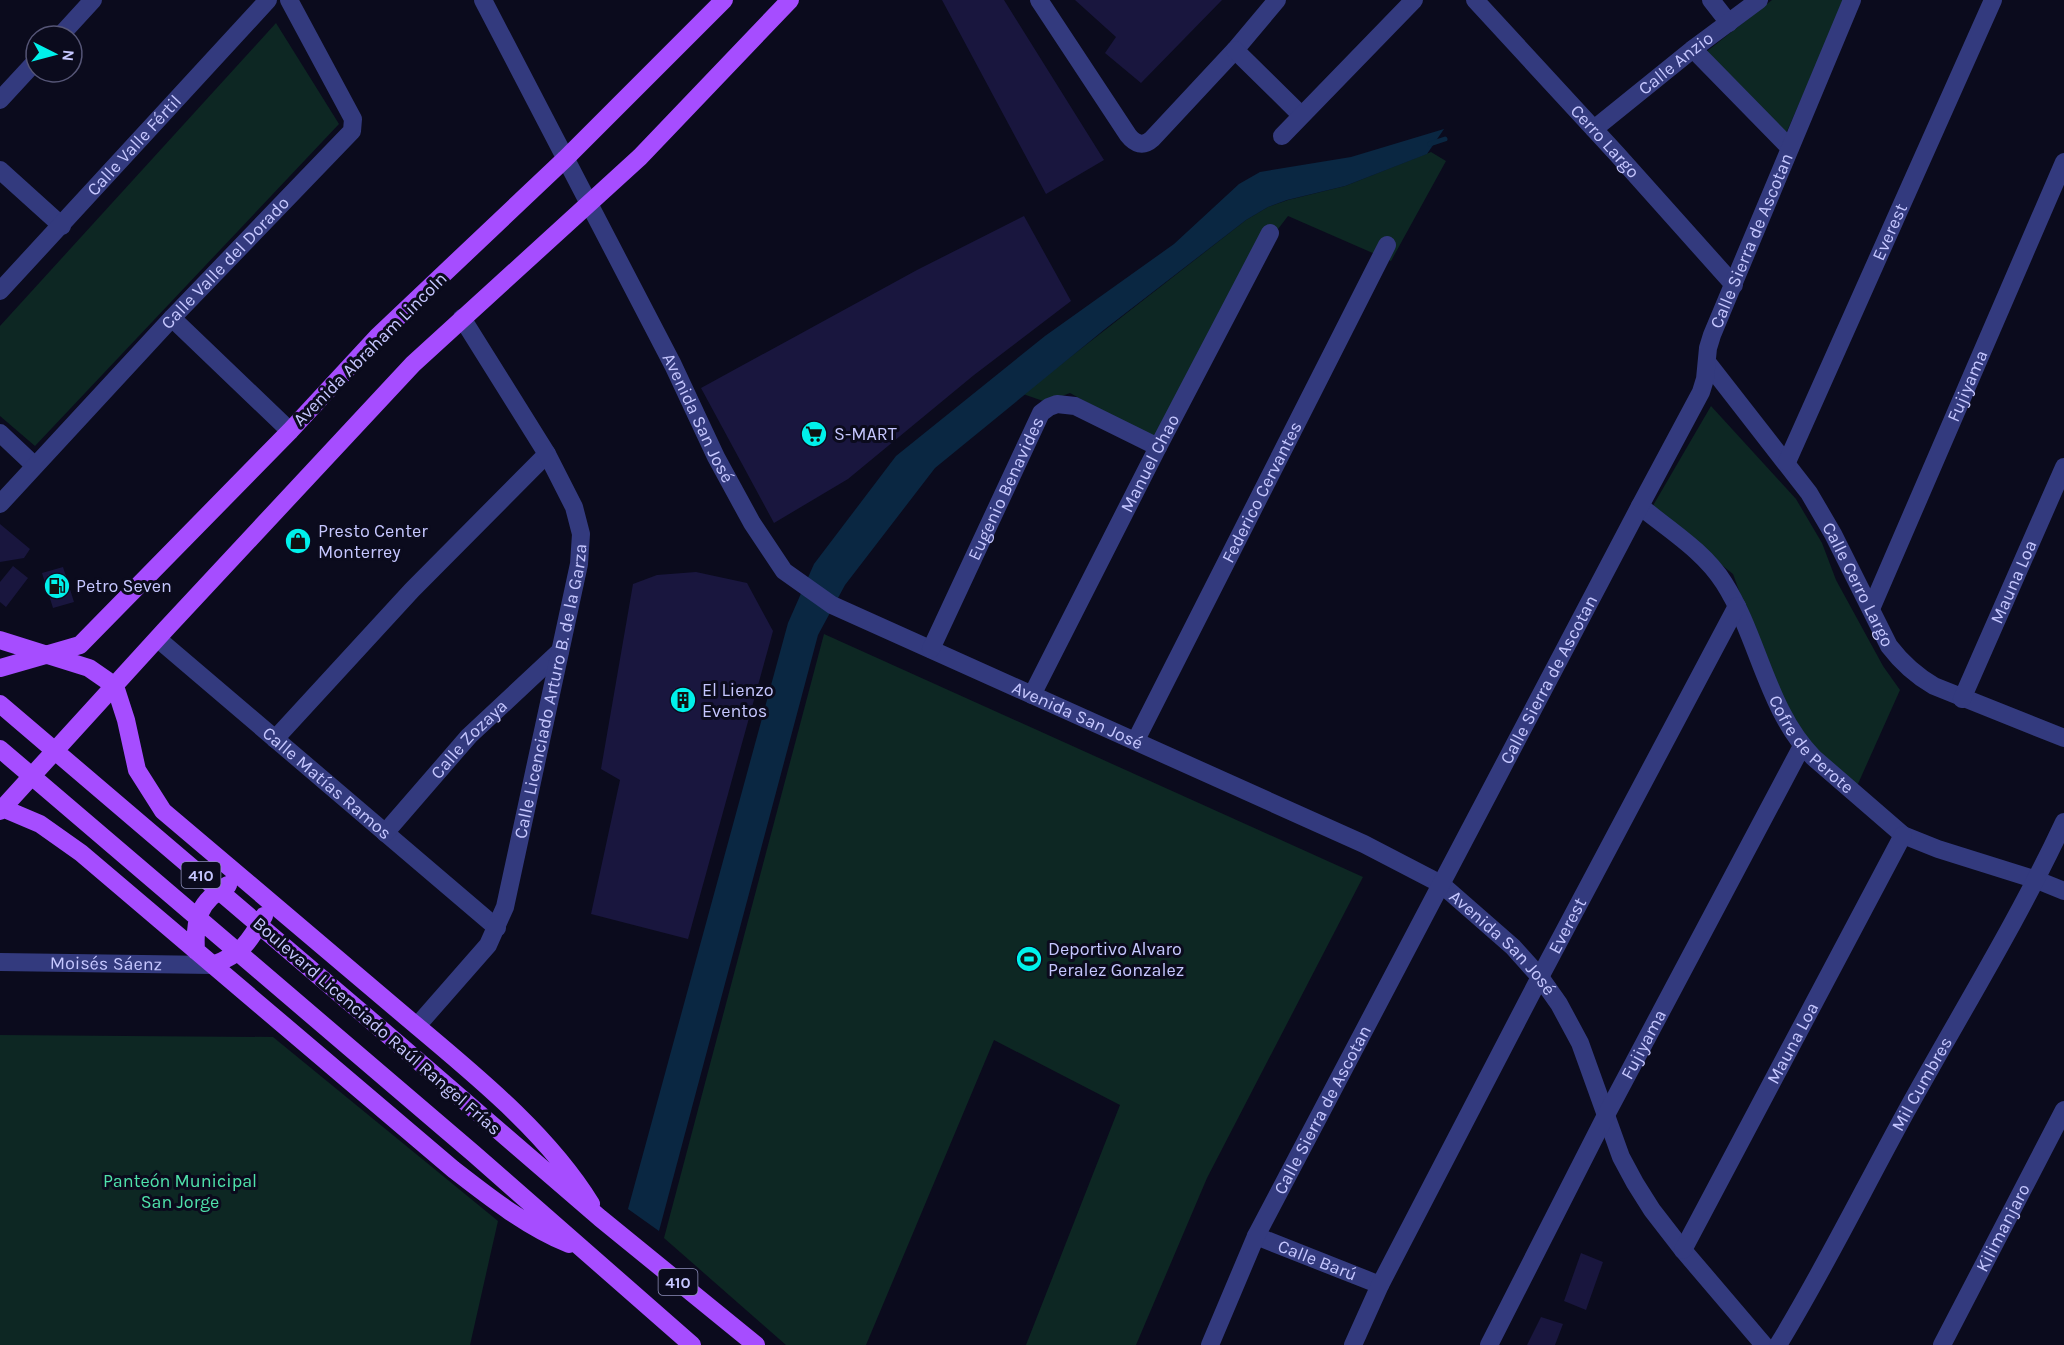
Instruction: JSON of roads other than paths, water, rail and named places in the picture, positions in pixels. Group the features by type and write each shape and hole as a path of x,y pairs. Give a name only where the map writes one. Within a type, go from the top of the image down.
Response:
{"main road":[{"name":"Avenida Abraham Lincoln","path":"0,668 80,645 290,431 377,337 565,159 724,0"},
{"path":"585,1250 551,1237 513,1213 453,1169 81,853 40,824 1,809 413,364 640,157 790,0"},
{"path":"0,640 89,668 115,686 126,720 137,770 163,811 417,1026 541,1138 575,1178 600,1218"},
{"name":"Boulevard Licenciado Raúl Rangel Frías","path":"0,704 600,1218 756,1345"},
{"name":"Boulevard Licenciado Raúl Rangel Frías","path":"0,749 383,1076 692,1345"},
{"path":"196,951 195,932 205,901 231,883 247,882"},
{"path":"213,964 233,957 253,936 264,916 267,899"}],"street":[{"path":"71,24 93,0"},
{"name":"Calle Valle Fértil","path":"0,291 267,0"},
{"name":"Calle Valle del Dorado","path":"0,504 171,318 352,131 353,119 289,0"},
{"path":"1040,0 1133,142 1140,144 1148,143 1235,50 1277,0"},
{"path":"1282,136 1414,0"},
{"name":"Cerro Largo","path":"1475,0 1734,285"},
{"path":"1711,0 1729,23"},
{"name":"Calle Anzio","path":"1594,129 1693,48 1760,0"},
{"name":"Calle Sierra de Ascotan","path":"1210,1345 1256,1236 1640,506 1694,408 1703,386 1712,335 1852,0"},
{"name":"Everest","path":"1787,462 1993,0"},
{"name":"Avenida San José","path":"489,3 565,159 673,365 716,457 752,523 784,571 832,605 1364,844 1442,884 1513,947 1540,977 1559,1004 1580,1043 1605,1117 1621,1157 1635,1183 1652,1210 1683,1250 1764,1345"},
{"path":"1693,48 1790,148"},
{"path":"1235,50 1301,115"},
{"path":"0,100 24,74"},
{"name":"Fujiyama","path":"1871,609 2064,162"},
{"path":"0,170 62,226"},
{"name":"Manuel Chao","path":"1032,695 1270,233"},
{"name":"Federico Cervantes","path":"1136,740 1387,245"},
{"path":"171,318 290,431"},
{"name":"Calle Licenciado Arturo B. de la Garza","path":"417,1026 488,945 505,907 579,564 581,534 574,507 547,454 462,318"},
{"name":"Calle Cerro Largo","path":"1707,362 1787,462 1821,511 1889,646 1901,662 1915,674 1962,699 2064,738"},
{"name":"Eugenio Benavides","path":"931,649 1041,413 1058,404 1075,406 1158,447"},
{"path":"0,433 34,465"},
{"path":"275,739 412,590 547,454"},
{"name":"Mauna Loa","path":"1962,699 2064,467"},
{"name":"Cofre de Perote","path":"1640,506 1714,568 1737,606 1777,702 1802,746 1903,835 2064,891"},
{"name":"Everest","path":"1353,1345 1380,1285 1540,977 1737,606"},
{"name":"Calle Matías Ramos","path":"158,639 497,928"},
{"name":"Calle Zozaya","path":"386,833 469,736 560,651"},
{"name":"Fujiyama","path":"1489,1345 1605,1117 1802,746"},
{"name":"Mil Cumbres","path":"1778,1345 2037,880 2064,822"},
{"name":"Mauna Loa","path":"1683,1250 1903,835"},
{"name":"Moisés Sáenz","path":"0,962 213,964"},
{"name":"Kilimanjaro","path":"1942,1345 2064,1110"},
{"name":"Calle Barú","path":"1256,1236 1380,1285"}],"water":[{"path":"1444,129 1427,154 1345,186 1287,200 1268,207 1246,220 1105,329 935,468 845,585 818,635 659,1231 628,1209 788,623 814,564 896,456 1045,336 1174,244 1239,184 1260,172 1351,157"}],"waterway":[{"path":"1430,144 1445,139"}],"place":[{"name":"S-MART","path":"814,434"},
{"name":"Presto Center Monterrey","path":"298,541"},
{"name":"Petro Seven","path":"57,586"},
{"name":"El Lienzo Eventos","path":"683,700"},
{"name":"Deportivo Alvaro Peralez Gonzalez","path":"1029,959"}],"park label":[{"name":"Panteón Municipal San Jorge","path":"180,1191"}]}
